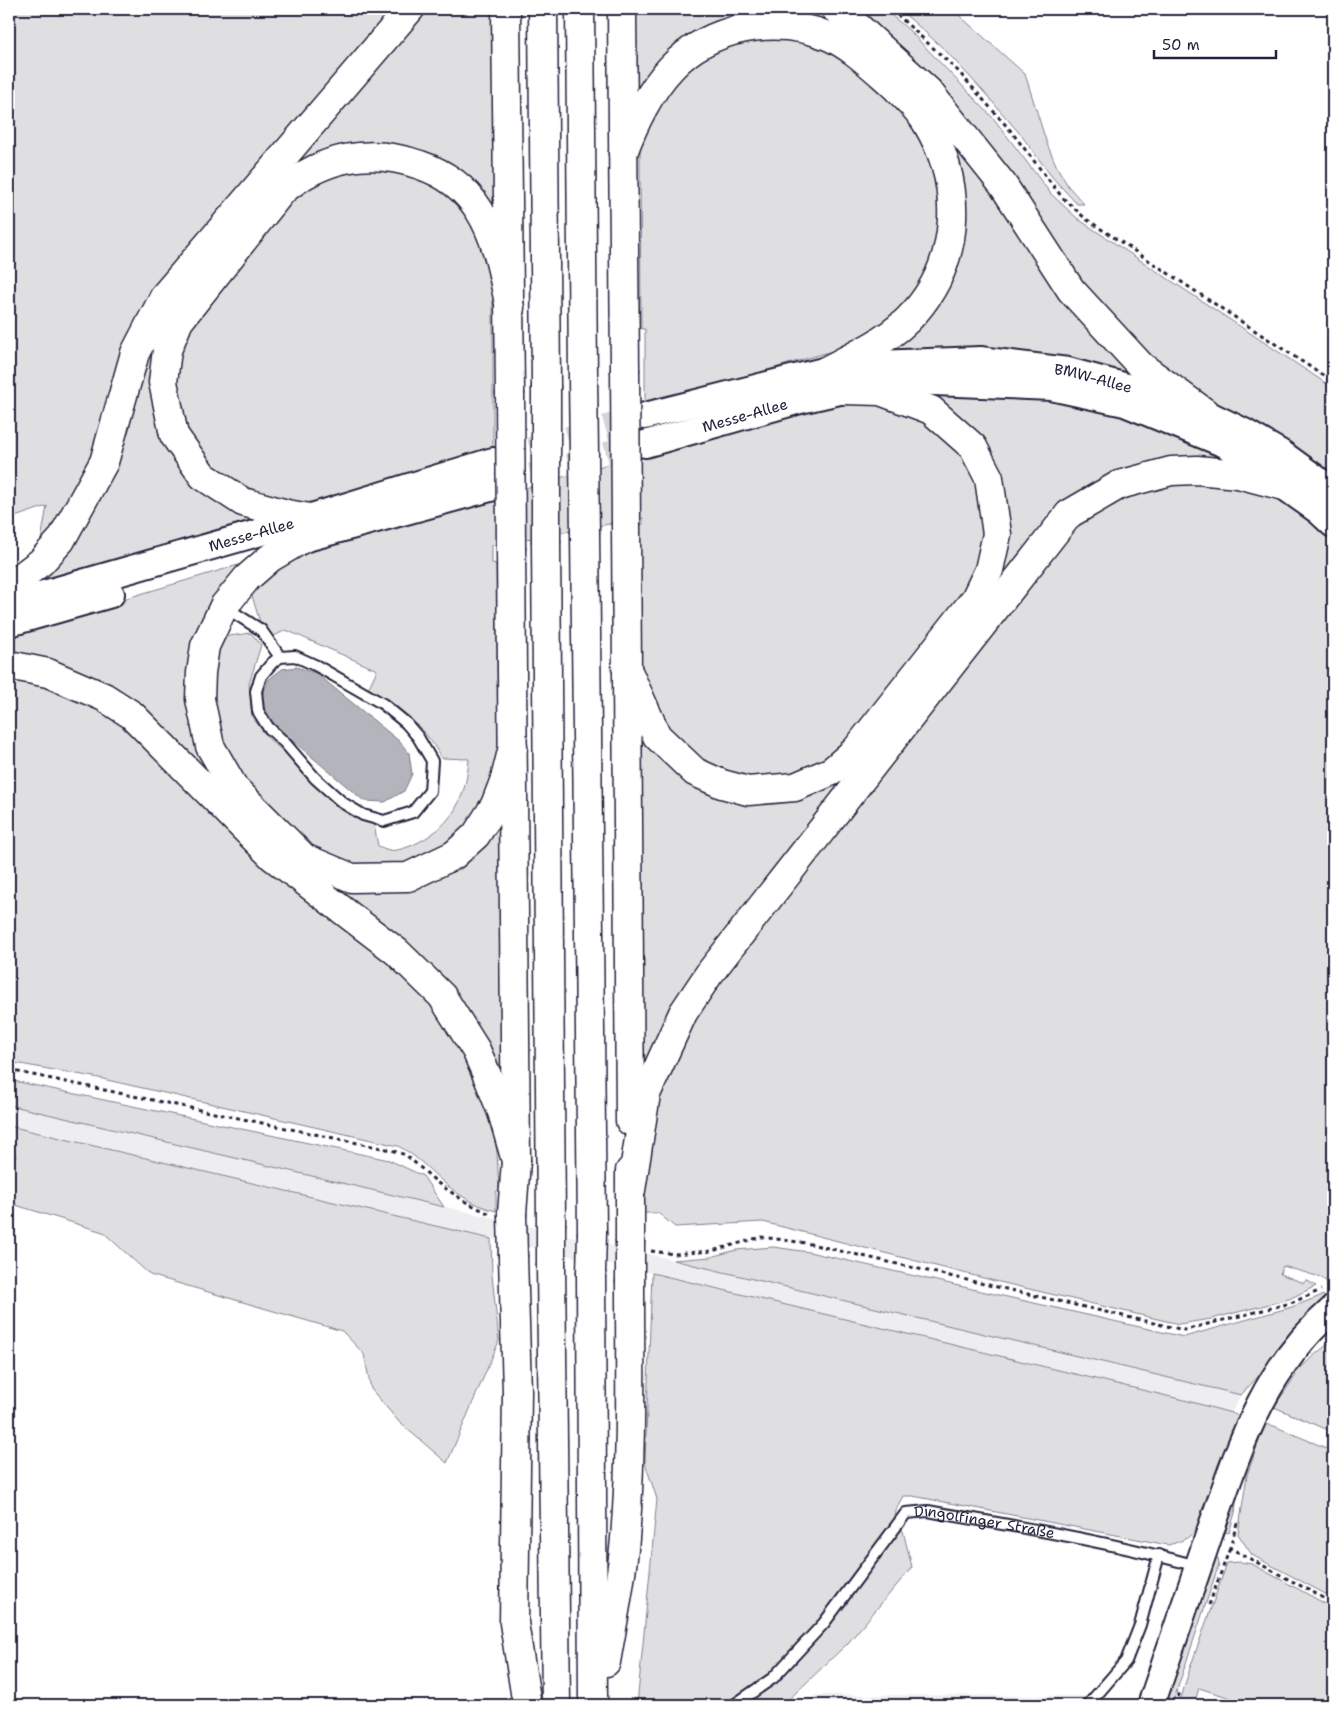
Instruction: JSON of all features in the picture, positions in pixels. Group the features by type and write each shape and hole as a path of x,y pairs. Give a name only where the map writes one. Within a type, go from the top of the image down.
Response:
{"highway":[{"path":"9,586 41,562 61,540 104,462 135,353 165,295 410,9"},
{"path":"506,9 516,1161 500,1214 513,1257 517,1391 514,1623 527,1705"},
{"path":"543,9 550,1223 556,1705"},
{"path":"580,9 592,1232 593,1705"},
{"path":"598,1705 621,1573 625,1539 630,1458 630,1283 639,1245 630,1190 622,9"},
{"path":"836,9 847,16 928,91 1003,185 1071,290 1142,366 1206,414"},
{"path":"623,154 630,132 656,87 671,68 690,51 713,38 730,32 760,26 782,25 805,28 829,36 850,48 890,82 926,121 940,148 950,178 952,234 946,258 933,286 915,312 892,334 827,370"},
{"path":"510,308 496,248 480,211 457,184 433,169 404,159 375,155 343,159 309,172 295,180 282,191 179,322 167,350 163,382 174,435 203,476 243,502 287,514 306,528 247,578 224,606 205,646 200,673 200,699 210,746 234,788 304,858 352,878 408,877 454,855 476,834 495,805 505,779 513,747"},
{"path":"626,667 657,736 695,772 722,784 748,792 795,787 832,771 862,743 975,599 989,570 997,534 989,478 973,448 931,410 880,391 844,390"},
{"path":"630,1190 646,1094 683,1012 709,974 1069,514 1119,485 1171,471 1197,470 1238,474 1284,486"},
{"path":"9,665 48,673 104,697 132,715 273,856 397,952 423,977 442,996 476,1050 502,1112 516,1161"}],"main road":[{"name":"BMW-Allee","path":"827,370 877,364 980,360 1068,371 1142,391 1206,414 1244,432 1282,454 1333,491"},
{"name":"Messe-Allee","path":"645,416 827,370"},
{"name":"BMW-Allee","path":"844,390 910,381 1051,387 1124,403 1225,444 1333,524"},
{"name":"Messe-Allee","path":"645,444 800,400 844,390"},
{"name":"Messe-Allee","path":"9,623 306,528 494,461"},
{"name":"Messe-Allee","path":"9,604 306,528 494,488"},
{"path":"1151,1705 1236,1456 1254,1415 1276,1373 1307,1334 1331,1298"}],"lane":[{"path":"224,606 261,630 280,657"},
{"path":"295,656 316,666 383,704 406,722 418,737 432,761 430,791 413,812 384,821 363,815 343,803 315,778 285,743 268,727 258,711 256,691 262,676 272,663 280,657 295,656"},
{"name":"Dingolfinger Straße","path":"734,1705 773,1678 824,1623 906,1513 928,1511 1058,1534 1159,1555 1198,1566"},
{"path":"1088,1705 1126,1661 1140,1625 1159,1555"}],"path":[{"path":"892,9 957,70 1010,130 1062,197 1086,219 1333,382"},
{"path":"9,1070 391,1150 406,1155 439,1184 464,1201 500,1214"},
{"path":"639,1245 674,1254 712,1251 761,1237 806,1243 1184,1330 1292,1303 1331,1298"},
{"path":"1237,1522 1230,1548 1333,1603"}],"shaded area":[{"path":"9,9 399,9 171,274 97,458 39,551 47,506 9,519"},
{"path":"421,9 497,9 498,222 481,199 345,149 196,284 161,423 266,523 16,595 46,565 149,340"},
{"path":"632,9 818,9 847,31 762,16 641,94 633,93"},
{"path":"846,9 884,9 909,30 994,119 1051,194 1078,219 1333,388 1333,475 1273,435 1191,389 1125,341"},
{"path":"899,9 952,9 1025,74 1047,144 1057,167 1068,186 1084,204 1077,204 1052,177 1021,135 944,49"},
{"path":"795,36 844,54 918,123 945,196 931,274 887,326 846,347 645,406 645,329 641,329 640,148 660,96 718,44"},
{"path":"947,137 1150,381 882,355 934,301"},
{"path":"363,163 438,183 477,223 492,276 493,451 327,501 289,504 225,484 176,421 175,346 297,190"},
{"path":"907,391 1059,397 1158,426 1247,468 1118,477 734,930 641,1095 636,709 673,765 798,793 980,604 1003,503"},
{"path":"864,398 939,423 983,484 983,569 827,766 752,785 679,751 641,676 640,526 643,524 643,518 492,545 492,563 496,564 498,751 496,773 466,833 400,871 330,863 242,787 212,732 215,638 251,633 261,645 249,684 252,717 269,739 285,753 311,783 341,808 374,824 378,846 388,850 404,848 419,842 441,827 456,808 461,798 465,786 469,759 441,758 427,735 410,718 368,689 377,670 286,630 272,637 260,622 249,586 305,552 331,544 813,405"},
{"path":"1188,476 1279,497 1333,537 1333,1286 1320,1277 1283,1266 1280,1274 1304,1283 1306,1280 1316,1286 1289,1299 1211,1319 1179,1324 995,1281 763,1222 675,1227 658,1213 643,1213 645,1163 654,1105 692,1014 1091,506"},
{"path":"255,560 191,692 274,841 389,885 501,806 507,1098 487,1058 176,746 9,658 9,633"},
{"path":"296,667 316,673 399,741 409,753 412,774 404,791 385,802 364,801 281,731 264,713 262,696 268,680 282,669"},
{"path":"9,677 39,684 70,695 127,725 416,983 464,1049 492,1122 497,1153 499,1189 496,1192 496,1211 474,1203 460,1195 416,1158 398,1146 94,1077 9,1062"},
{"path":"9,1080 389,1160 423,1176 444,1207 9,1105"},
{"path":"9,1105 1241,1395 1231,1413 652,1273 491,1239 9,1126"},
{"path":"9,1126 491,1239 492,1275 499,1341 447,1463 399,1422 371,1389 364,1354 342,1331 150,1275 103,1232 9,1203 9,1170 16,1155 9,1153"},
{"path":"773,1247 809,1252 1184,1337 1292,1307 1323,1295 1325,1300 1302,1322 1264,1370 1241,1395 673,1260 711,1257 736,1250"},
{"path":"652,1273 1188,1401 1242,1416 1204,1517 1193,1533 1186,1539 1168,1545 913,1496 903,1496 897,1507 893,1523 903,1531 912,1567 848,1643 783,1705 637,1705 657,1499 645,1463"},
{"path":"1333,1340 1333,1432 1274,1407 1295,1374"},
{"path":"1265,1424 1333,1451 1333,1598 1252,1555 1238,1534 1247,1475"},
{"path":"1238,1486 1235,1513 1229,1533 1220,1530"},
{"path":"1212,1555 1218,1558 1219,1564 1172,1705 1163,1705"},
{"path":"1240,1562 1252,1564 1333,1608 1333,1705 1253,1705 1199,1688 1194,1705 1179,1705 1227,1563"},
{"path":"816,1695 1092,1696 1092,1705 800,1705"}],"tunnel":[{"path":"493,461 645,417"},
{"path":"494,487 645,444"}]}
